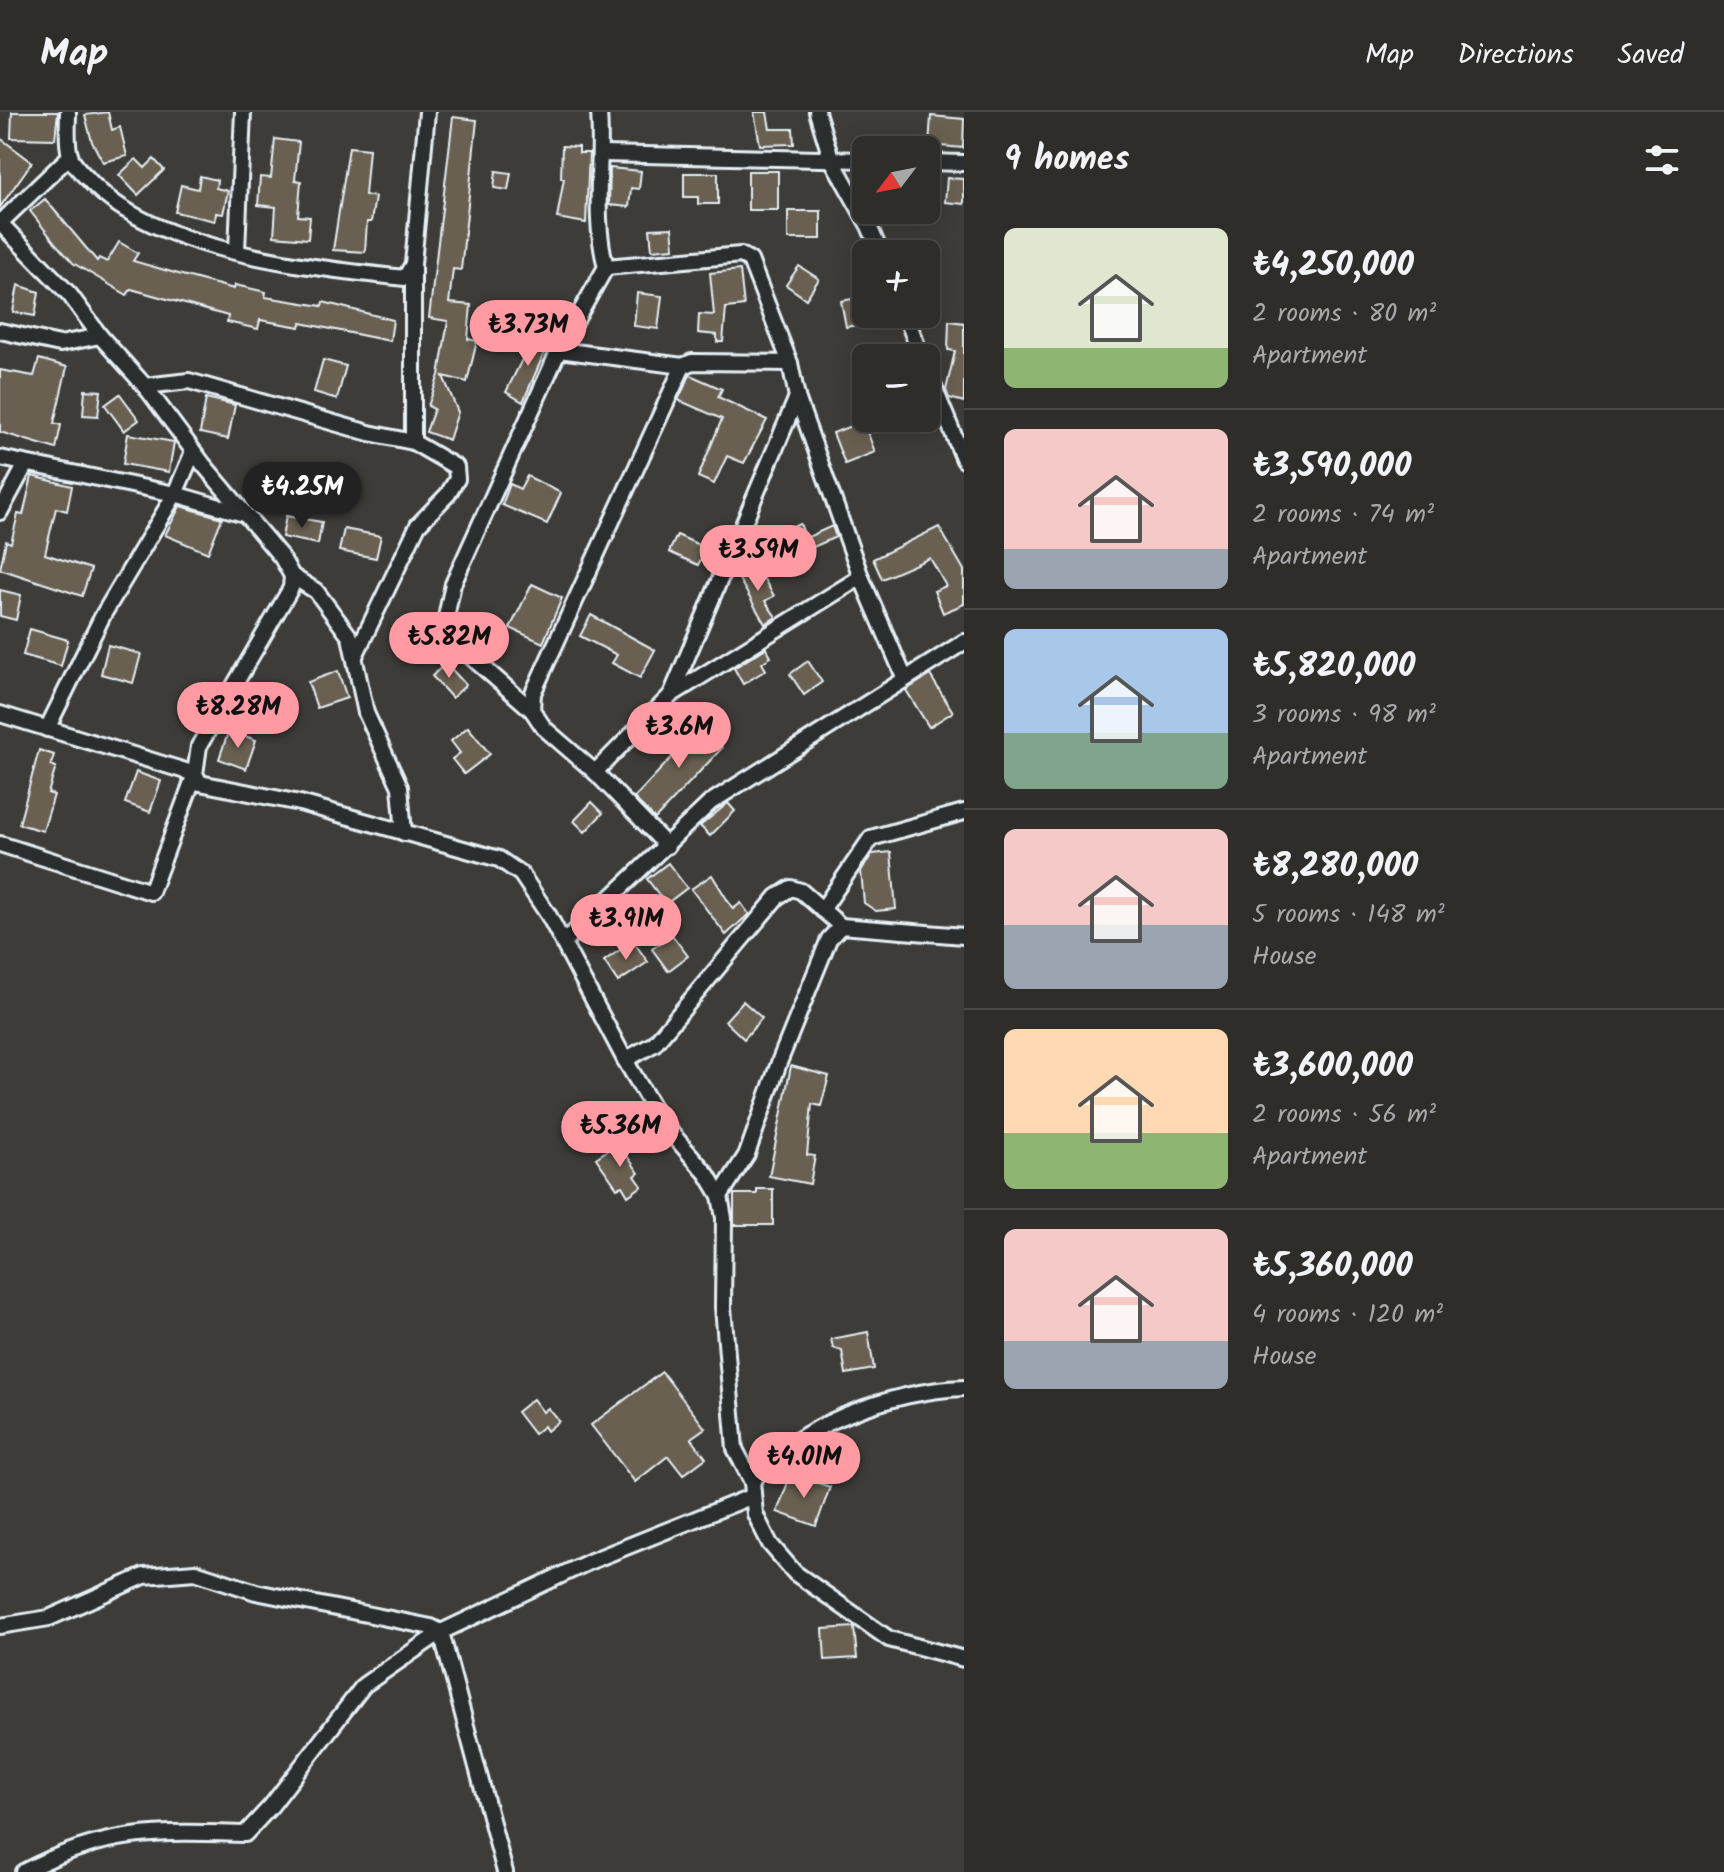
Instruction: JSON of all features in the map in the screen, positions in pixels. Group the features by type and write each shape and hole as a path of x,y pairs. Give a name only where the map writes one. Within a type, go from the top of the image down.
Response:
{"street":[{"path":"68,112 70,156 98,191 132,216 194,241 341,271 405,278 413,264"},
{"path":"237,250 243,112"},
{"path":"413,442 413,264 427,112"},
{"path":"599,112 602,154 597,217 598,237 606,267 559,350 453,584 445,622 453,641 532,710 544,728 595,772 667,846"},
{"path":"817,112 831,158 875,240"},
{"path":"602,154 852,159"},
{"path":"70,156 0,223 70,295 100,336 145,386 193,452 282,558 292,576 316,591 350,637 366,713 400,787 404,833"},
{"path":"940,162 964,163"},
{"path":"606,267 741,255 750,260 790,363 797,397 861,577 905,679"},
{"path":"0,331 60,344 100,336"},
{"path":"559,350 683,366 692,362 790,363"},
{"path":"532,710 533,693 683,366"},
{"path":"145,386 189,381 413,442 456,467 457,479 418,525 355,656"},
{"path":"671,695 797,397"},
{"path":"940,402 964,460"},
{"path":"47,729 103,615 175,494 193,452"},
{"path":"0,458 175,494 245,514"},
{"path":"0,512 26,464"},
{"path":"0,844 151,892 195,774 199,746 291,588 292,576"},
{"path":"595,772 671,695 861,577"},
{"path":"564,942 711,802 964,642"},
{"path":"0,714 195,774 200,783 215,788 300,803 499,859 521,874 564,942 625,1060 661,1121 707,1174 720,1196 724,1218 723,1307 735,1449 752,1489 755,1514 770,1544 795,1573 889,1639 964,1659"},
{"path":"822,910 871,838 964,812"},
{"path":"625,1060 654,1044 777,897 791,888 801,891 841,926 964,936"},
{"path":"720,1196 747,1154 820,959 829,939 841,926"},
{"path":"23,1872 93,1842 119,1835 157,1831 245,1834 271,1806 364,1685 441,1632 752,1489 768,1459 807,1435 869,1406 930,1389 964,1388"},
{"path":"0,1626 49,1618 144,1576 195,1572 256,1592 431,1627 441,1632 505,1872"}],"building":[{"path":"12,112 58,112 55,139 11,138"},
{"path":"108,112 112,130 120,127 127,156 103,162 92,142 85,115"},
{"path":"754,112 767,112 770,129 793,129 794,144 760,145"},
{"path":"931,116 964,119 963,148 940,146 940,136 930,136"},
{"path":"453,117 477,120 461,270 453,269 449,303 471,305 468,339 477,341 467,382 443,376 458,412 449,440 426,432 434,409 428,406 439,375 448,321 429,318"},
{"path":"0,138 32,162 0,207"},
{"path":"275,139 299,142 295,180 301,181 298,216 310,217 308,239 274,236 276,207 258,205 260,177 271,178"},
{"path":"562,146 579,147 579,153 589,153 586,223 557,218 564,178 561,178"},
{"path":"349,147 369,149 365,195 375,197 371,222 367,222 365,252 333,250"},
{"path":"136,159 145,168 154,159 164,170 138,195 119,175"},
{"path":"610,168 641,171 639,189 631,188 629,207 609,205"},
{"path":"496,171 511,173 508,190 494,188"},
{"path":"748,171 778,171 778,210 748,210"},
{"path":"684,173 718,173 718,204 698,204 698,197 684,197"},
{"path":"200,176 217,180 216,188 228,191 223,214 216,213 215,221 175,212 181,185 198,189"},
{"path":"947,178 964,179 964,204 945,202"},
{"path":"45,199 97,261 99,258 107,262 119,242 138,253 133,261 182,275 234,289 235,285 266,292 265,297 322,306 323,302 393,320 390,341 301,323 300,327 260,320 258,329 227,322 228,316 131,289 127,295 73,263 56,244 30,211"},
{"path":"788,211 821,211 821,239 788,239"},
{"path":"672,228 674,248 652,250 650,229"},
{"path":"799,266 819,279 806,299 786,285"},
{"path":"740,270 744,306 726,308 723,342 717,342 717,335 698,333 699,314 714,315 710,273"},
{"path":"18,285 39,292 35,316 13,312"},
{"path":"637,293 662,296 658,329 634,326"},
{"path":"852,299 852,326 846,327 841,301"},
{"path":"949,321 964,323 964,402 949,398 946,390 955,351 948,350"},
{"path":"534,335 550,340 523,402 506,392"},
{"path":"39,359 67,367 54,423 61,425 56,449 0,432 0,370 34,376"},
{"path":"323,360 346,366 337,399 314,392"},
{"path":"690,375 722,389 718,397 767,420 744,463 727,456 714,484 698,477 722,419 678,400"},
{"path":"85,390 101,391 98,416 83,415"},
{"path":"120,394 139,420 124,431 105,405"},
{"path":"206,398 235,405 228,439 200,433"},
{"path":"852,425 852,432 867,432 875,452 845,464 833,433"},
{"path":"128,434 174,442 169,472 123,464"},
{"path":"32,476 72,486 67,511 56,508 45,554 91,569 82,596 0,569 6,541 11,543 18,514 23,515"},
{"path":"527,476 561,493 547,524 502,505 510,484 520,489"},
{"path":"180,506 222,518 208,553 165,535"},
{"path":"286,516 322,522 318,544 282,537"},
{"path":"800,524 806,538 832,526 836,537 800,553 789,528"},
{"path":"939,527 964,570 964,604 943,613 934,591 946,586 930,558 882,579 873,559"},
{"path":"344,529 381,536 376,558 339,551"},
{"path":"677,535 706,548 698,565 669,552"},
{"path":"745,569 748,575 758,569 774,596 765,601 776,617 765,624 736,574"},
{"path":"532,584 562,598 543,643 510,628"},
{"path":"0,590 21,595 16,620 0,616"},
{"path":"591,615 655,650 640,678 612,663 617,655 580,636"},
{"path":"30,629 68,640 61,666 23,655"},
{"path":"108,645 141,654 133,683 101,674"},
{"path":"766,648 771,657 762,663 766,670 743,684 734,668"},
{"path":"808,661 822,682 804,695 790,674"},
{"path":"446,663 466,685 452,698 432,676"},
{"path":"338,671 347,698 317,708 308,682"},
{"path":"930,675 953,712 929,727 906,690"},
{"path":"692,720 722,748 655,819 634,798 686,742 683,730"},
{"path":"468,727 490,754 464,774 452,759 460,753 451,741"},
{"path":"229,730 256,740 246,769 219,759"},
{"path":"39,750 54,755 51,765 56,767 48,793 54,795 43,831 19,824"},
{"path":"136,772 161,781 150,812 125,803"},
{"path":"592,802 603,813 585,832 574,821"},
{"path":"728,803 735,811 710,836 700,826"},
{"path":"891,852 896,909 876,911 864,903 861,871 872,854"},
{"path":"668,863 687,888 666,904 647,879"},
{"path":"712,875 733,909 741,903 749,914 726,935 691,889"},
{"path":"672,935 688,956 668,971 652,949"},
{"path":"633,941 648,962 618,982 604,961"},
{"path":"743,1001 762,1018 744,1039 725,1021"},
{"path":"791,1066 829,1076 821,1106 812,1104 807,1155 815,1156 810,1184 769,1176"},
{"path":"618,1143 639,1173 635,1176 642,1186 628,1196 622,1186 617,1188 596,1158"},
{"path":"757,1189 773,1189 773,1225 734,1225 734,1194 757,1194"},
{"path":"868,1332 874,1369 846,1374 842,1351 833,1348 831,1339"},
{"path":"662,1372 705,1428 691,1438 706,1458 683,1475 668,1456 635,1482 591,1425"},
{"path":"533,1399 543,1412 548,1408 559,1421 547,1431 544,1426 534,1434 517,1412"},
{"path":"791,1474 830,1487 816,1526 777,1512"},
{"path":"854,1627 857,1658 825,1660 823,1629"}]}
